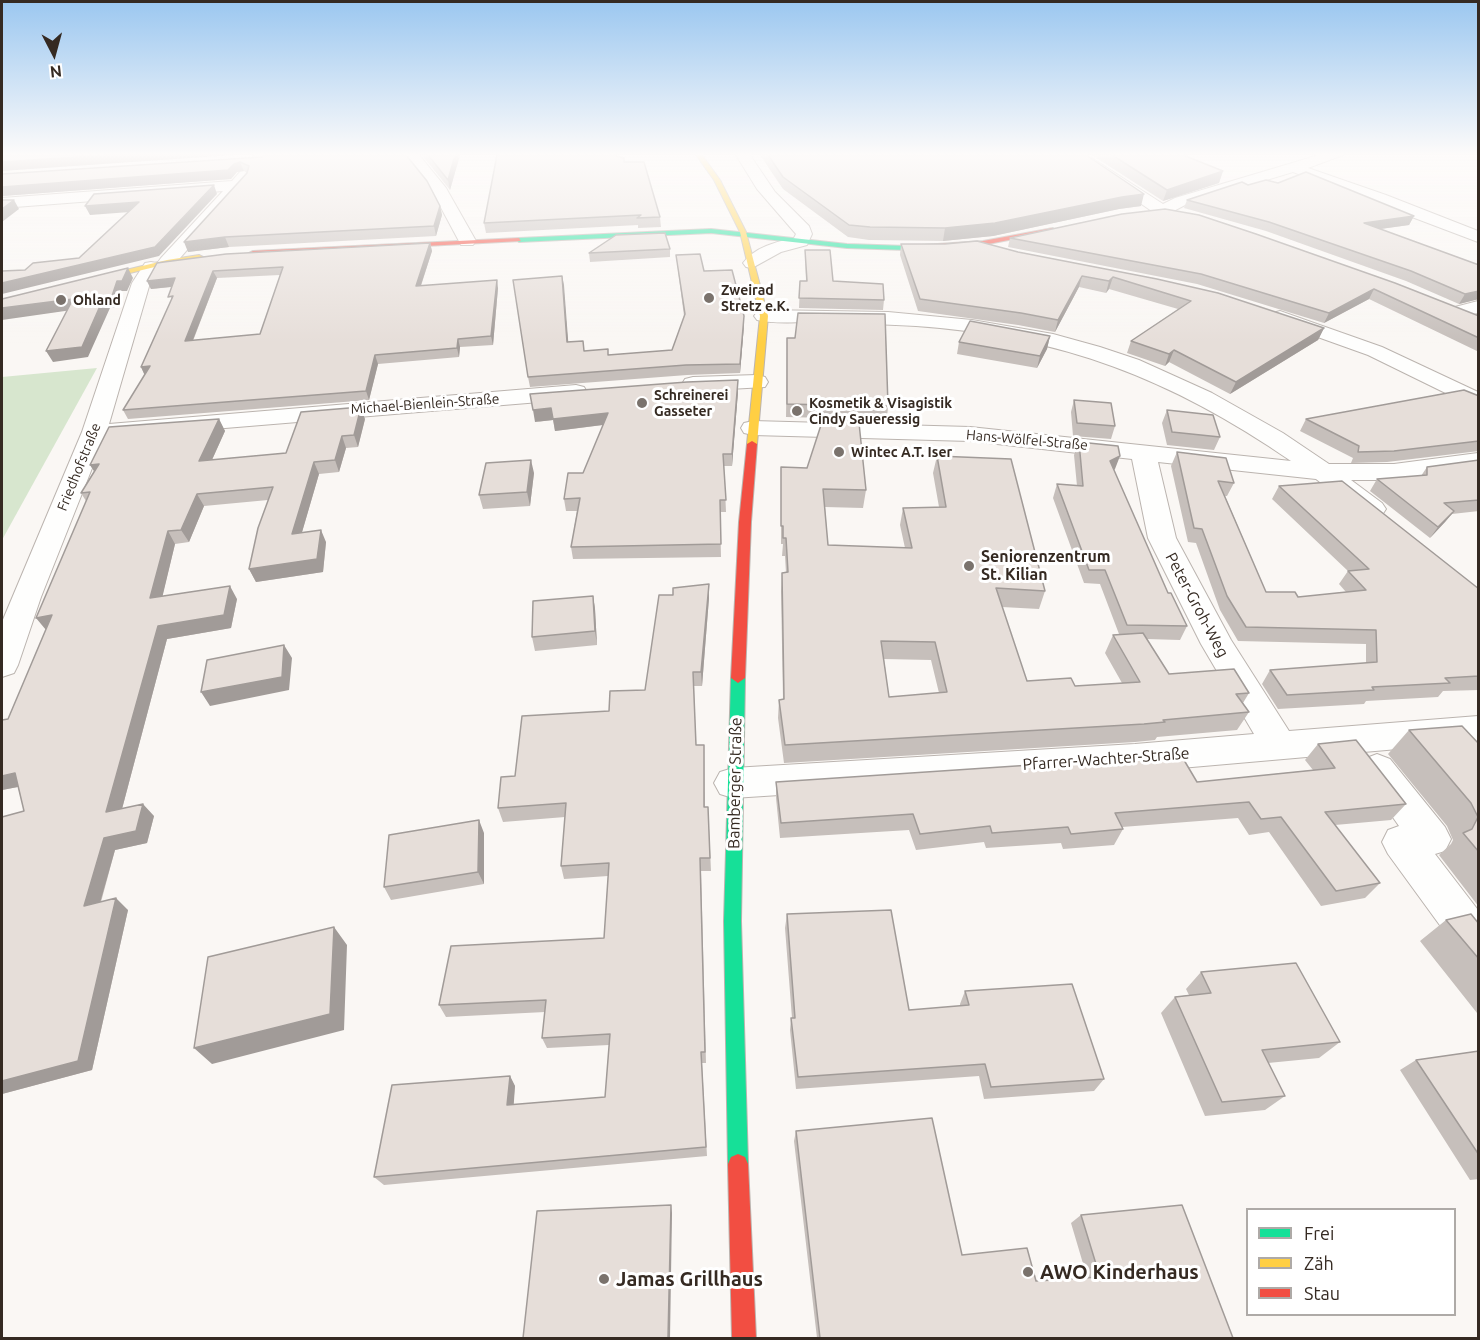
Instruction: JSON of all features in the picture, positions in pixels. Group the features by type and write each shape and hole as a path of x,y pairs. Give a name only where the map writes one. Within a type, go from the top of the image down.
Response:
{"main road":[{"name":"Bamberger Straße","path":"736,218 743,232 752,263 764,316 741,578 733,783 735,1081 744,1338"},
{"path":"240,254 700,231 743,232 869,248 943,248 979,245 1070,227"},
{"path":"2,302 159,264 211,256"},
{"path":"1453,310 1479,321"}],"street":[{"name":"Friedhofstraße","path":"2,665 26,597 94,432 141,283 206,218"},
{"path":"454,218 467,241"},
{"path":"752,263 775,248 801,241 803,230 790,218"},
{"path":"1430,218 1479,237"},
{"path":"979,245 1019,257"},
{"path":"1453,310 1479,307"},
{"path":"1266,313 1375,351 1479,400"},
{"path":"764,316 849,317 954,324 1046,338 1094,351 1185,389 1255,426 1326,472 1389,523"},
{"path":"676,385 757,382"},
{"name":"Michael-Bienlein-Straße","path":"94,432 597,391"},
{"name":"Hans-Wölfel-Straße","path":"753,428 970,434 1326,472 1394,472 1479,460"},
{"name":"Peter-Groh-Weg","path":"1143,451 1162,538 1217,644 1280,746"},
{"path":"1463,730 1479,765"},
{"name":"Pfarrer-Wachter-Straße","path":"733,783 1112,759 1463,730"},
{"path":"1353,740 1431,839 1402,842 1479,943"}],"green space":[{"path":"97,368 2,540 2,377"}],"building":[{"path":"122,218 183,218 155,247 2,283 2,271 25,270 33,263 79,258"},
{"path":"206,218 437,218 434,226 225,237 184,242"},
{"path":"485,218 591,218 484,223"},
{"path":"839,218 1022,218 995,223 945,228 849,225"},
{"path":"1106,218 1207,218 1395,283 1479,316 1479,338 1374,289 1329,313 1201,274 1010,238"},
{"path":"1252,218 1403,218 1364,223 1479,265 1479,291 1465,294 1411,271"},
{"path":"665,233 670,249 589,253 616,235"},
{"path":"977,241 1018,252 1218,293 1324,328 1236,382 1174,350 1169,354 1131,341 1191,301 1113,277 1109,281 1082,276 1058,320 920,299 901,244"},
{"path":"430,243 416,286 497,280 491,336 458,339 457,348 375,355 366,391 123,410 150,366 141,367 173,296 168,297 175,278 147,281 157,263 226,254","holes":["283,267 260,334 185,341 213,271"]},
{"path":"805,250 830,250 833,281 883,284 884,300 799,298 800,281 807,281"},
{"path":"700,254 704,271 732,270 744,316 740,364 686,365 528,377 513,280 562,276 567,342 583,341 584,351 608,349 608,355 672,350 685,314 676,255"},
{"path":"128,268 122,281 117,281 112,296 104,297 82,347 46,351 73,299 2,308 2,299"},
{"path":"798,313 885,314 888,406 855,403 856,409 828,408 829,405 787,404 787,338 795,338"},
{"path":"970,321 1050,336 1040,356 959,342"},
{"path":"738,380 732,454 723,454 726,500 720,500 721,544 571,547 580,498 564,499 568,473 583,473 608,413 553,419 551,408 533,410 530,394"},
{"path":"1464,390 1479,396 1479,441 1394,451 1358,452 1359,446 1306,419"},
{"path":"1074,400 1111,403 1115,426 1077,423"},
{"path":"361,407 354,435 342,436 335,460 314,462 292,534 321,530 317,559 249,569 258,528 273,487 197,494 181,530 168,531 150,598 230,586 224,615 158,626 106,812 143,804 136,831 104,838 84,906 116,898 78,1061 2,1081 2,817 24,811 15,773 2,776 2,720 8,719 52,615 36,618 90,492 81,493 99,464 90,465 109,427 219,419 199,461 286,453 301,412"},
{"path":"1167,410 1213,415 1220,437 1172,432"},
{"path":"822,422 859,423 866,490 823,489 828,545 912,548 903,508 946,507 937,456 1011,459 1045,591 996,588 1027,681 1071,678 1075,686 1140,682 1113,635 1143,633 1169,674 1234,669 1249,693 1236,694 1249,712 1163,720 1165,722 1144,724 785,745 779,700 784,699 782,573 788,572 786,538 783,538 783,526 781,526 781,467 807,468","holes":["881,641 935,642 947,692 889,697"]},
{"path":"1079,442 1118,446 1120,456 1110,461 1168,593 1171,593 1187,626 1127,625 1105,570 1089,570 1057,484 1083,486"},
{"path":"1177,452 1226,458 1234,483 1218,481 1266,592 1295,592 1298,597 1366,590 1348,571 1369,569 1279,486 1342,481 1479,589 1479,676 1445,678 1450,683 1287,695 1270,670 1377,662 1376,630 1246,627 1227,596 1202,529 1194,528"},
{"path":"531,460 527,492 479,495 486,463"},
{"path":"1479,460 1479,500 1444,503 1454,511 1438,527 1377,479 1427,475 1427,467"},
{"path":"709,584 701,672 693,672 696,745 704,745 704,807 708,807 710,858 700,858 705,1052 701,1052 706,1147 374,1177 392,1085 510,1076 507,1105 605,1097 610,1034 542,1038 546,1000 439,1005 451,946 604,938 609,863 561,866 566,803 498,808 501,777 515,776 522,716 609,711 610,691 645,690 659,595 673,595 673,588"},
{"path":"593,596 595,631 532,637 533,601"},
{"path":"284,645 282,677 201,692 207,660"},
{"path":"1462,726 1479,744 1479,852 1463,833 1472,829 1478,817 1471,803 1409,730"},
{"path":"1356,740 1406,804 1325,812 1380,883 1336,891 1281,817 1261,819 1249,802 1115,813 1123,829 1071,834 1068,827 992,833 990,826 920,834 913,814 781,823 776,782 1181,755 1197,782 1335,768 1318,744"},
{"path":"479,820 478,872 384,887 389,835"},
{"path":"891,910 909,1010 969,1005 965,991 1072,984 1104,1079 991,1087 985,1064 798,1077 791,1018 795,1018 787,914"},
{"path":"1471,914 1479,924 1479,959 1446,920"},
{"path":"334,927 330,1014 194,1048 208,957"},
{"path":"1296,963 1340,1042 1262,1050 1285,1096 1222,1102 1175,997 1211,993 1201,972"},
{"path":"1479,1051 1479,1155 1416,1060"},
{"name":"AWO Kinderhaus","path":"932,1118 962,1255 1027,1248 1036,1281 1100,1277 1081,1215 1182,1205 1233,1338 820,1338 796,1131"},
{"name":"Jamas Grillhaus","path":"671,1205 668,1338 523,1338 537,1211"}],"traffic: fast":[{"path":"519,240 711,231 847,246 907,248"},
{"path":"738,678 733,921 738,1164"}],"traffic: slow":[{"path":"736,218 743,232 764,316 752,444"},
{"path":"2,302 167,262 199,257"}],"traffic: jam":[{"path":"907,248 983,243 1053,230"},
{"path":"253,253 519,240"},
{"path":"738,678 745,522 752,444"},
{"path":"738,1164 744,1338"}],"place":[{"name":"Zweirad Stretz e.K.","path":"709,298"},
{"name":"Ohland","path":"61,300"},
{"name":"Schreinerei Gasseter","path":"642,403"},
{"name":"Kosmetik & Visagistik Cindy Saueressig","path":"797,411"},
{"name":"Wintec A.T. Iser","path":"839,452"},
{"name":"Seniorenzentrum St. Kilian","path":"969,566"},
{"name":"AWO Kinderhaus","path":"1028,1272"},
{"name":"Jamas Grillhaus","path":"604,1279"}]}
